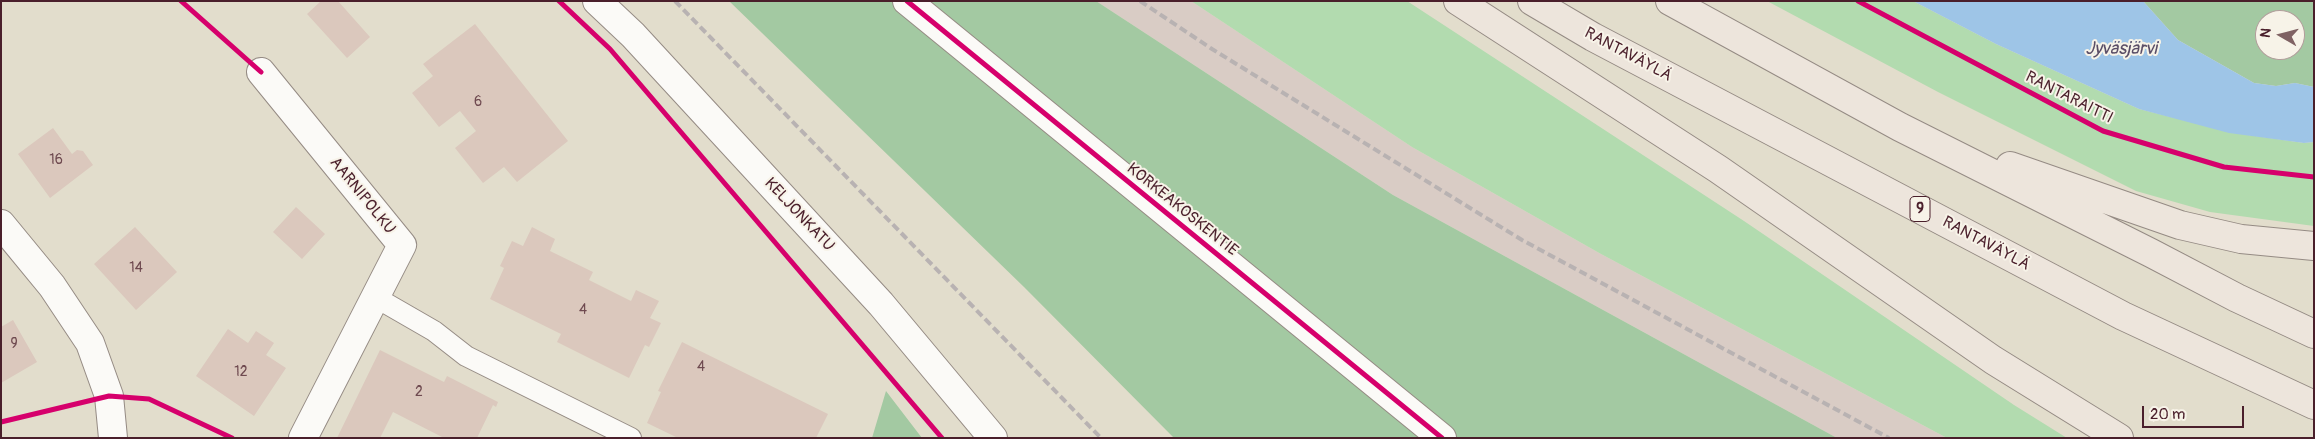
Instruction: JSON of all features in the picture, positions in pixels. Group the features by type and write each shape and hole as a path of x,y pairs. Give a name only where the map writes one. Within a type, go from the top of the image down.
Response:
{"highway":[{"path":"1458,1 1718,169 1993,360 2119,438"},
{"name":"RANTAVÄYLÄ","path":"1532,1 1602,42 2123,316 2314,405"},
{"path":"1670,1 1900,127 2143,248 2237,298 2314,334"},
{"path":"1900,127 2180,225 2241,239 2314,246"}],"street":[{"name":"KELJONKATU","path":"597,1 633,35 881,304 993,438"},
{"name":"KORKEAKOSKENTIE","path":"907,1 1442,438"},
{"name":"AARNIPOLKU","path":"261,72 402,245 304,438"},
{"path":"1,224 52,286 90,343 109,396 113,438"}],"lane":[{"path":"375,297 434,331 466,356 631,438"}],"shaded area":[{"path":"1096,1 1191,1 1412,147 1601,254 1947,438 1837,438 1393,195"}],"green space":[{"path":"729,1 1096,1 1393,195 1837,438 1174,438 1024,287"},
{"path":"1191,1 1407,1 1744,221 2014,405 2067,438 1947,438 1601,254 1412,147"},
{"path":"1767,1 1913,1 1996,44 2139,109 2235,133 2304,143 2314,142 2314,226 2210,212 2136,191 1938,92"},
{"path":"2143,1 2314,1 2314,87 2295,83 2276,86 2254,83 2178,40"},
{"path":"886,391 922,438 872,438"}],"water":[{"name":"Jyväsjärvi","path":"1913,1 2143,1 2178,40 2254,83 2276,86 2295,83 2314,87 2314,142 2304,143 2229,133 2139,109 1996,44"}],"building":[{"path":"321,1 338,1 370,37 347,58 307,14"},
{"path":"475,24 568,141 517,182 504,167 483,183 455,148 476,131 460,111 439,127 412,93 433,76 423,64"},
{"path":"53,128 72,154 77,150 83,151 93,165 50,198 18,154"},
{"path":"296,207 325,234 302,259 273,232"},
{"path":"135,227 177,272 136,310 94,264"},
{"path":"532,227 555,239 550,251 593,272 589,280 631,301 636,290 659,301 650,318 661,323 649,347 645,345 629,378 557,342 561,334 490,299 504,268 500,266 512,241 523,246"},
{"path":"13,320 37,362 1,383 1,327"},
{"path":"228,329 248,343 256,331 274,343 266,355 286,368 254,416 196,376"},
{"path":"682,342 828,414 816,438 678,438 647,423 661,392 658,391"},
{"path":"380,350 444,382 447,376 498,402 496,407 493,405 477,438 444,438 393,412 380,438 337,438"}],"railway":[{"path":"675,1 1101,438"},
{"path":"1140,1 1212,49 1522,240 1889,438"}],"cycle path":[{"path":"181,1 261,72"},
{"path":"559,1 610,49 942,438"},
{"path":"907,1 1442,438"},
{"name":"RANTARAITTI","path":"1858,1 2103,131 2224,167 2314,177"},
{"path":"1,422 109,396 149,399 232,438"}]}
